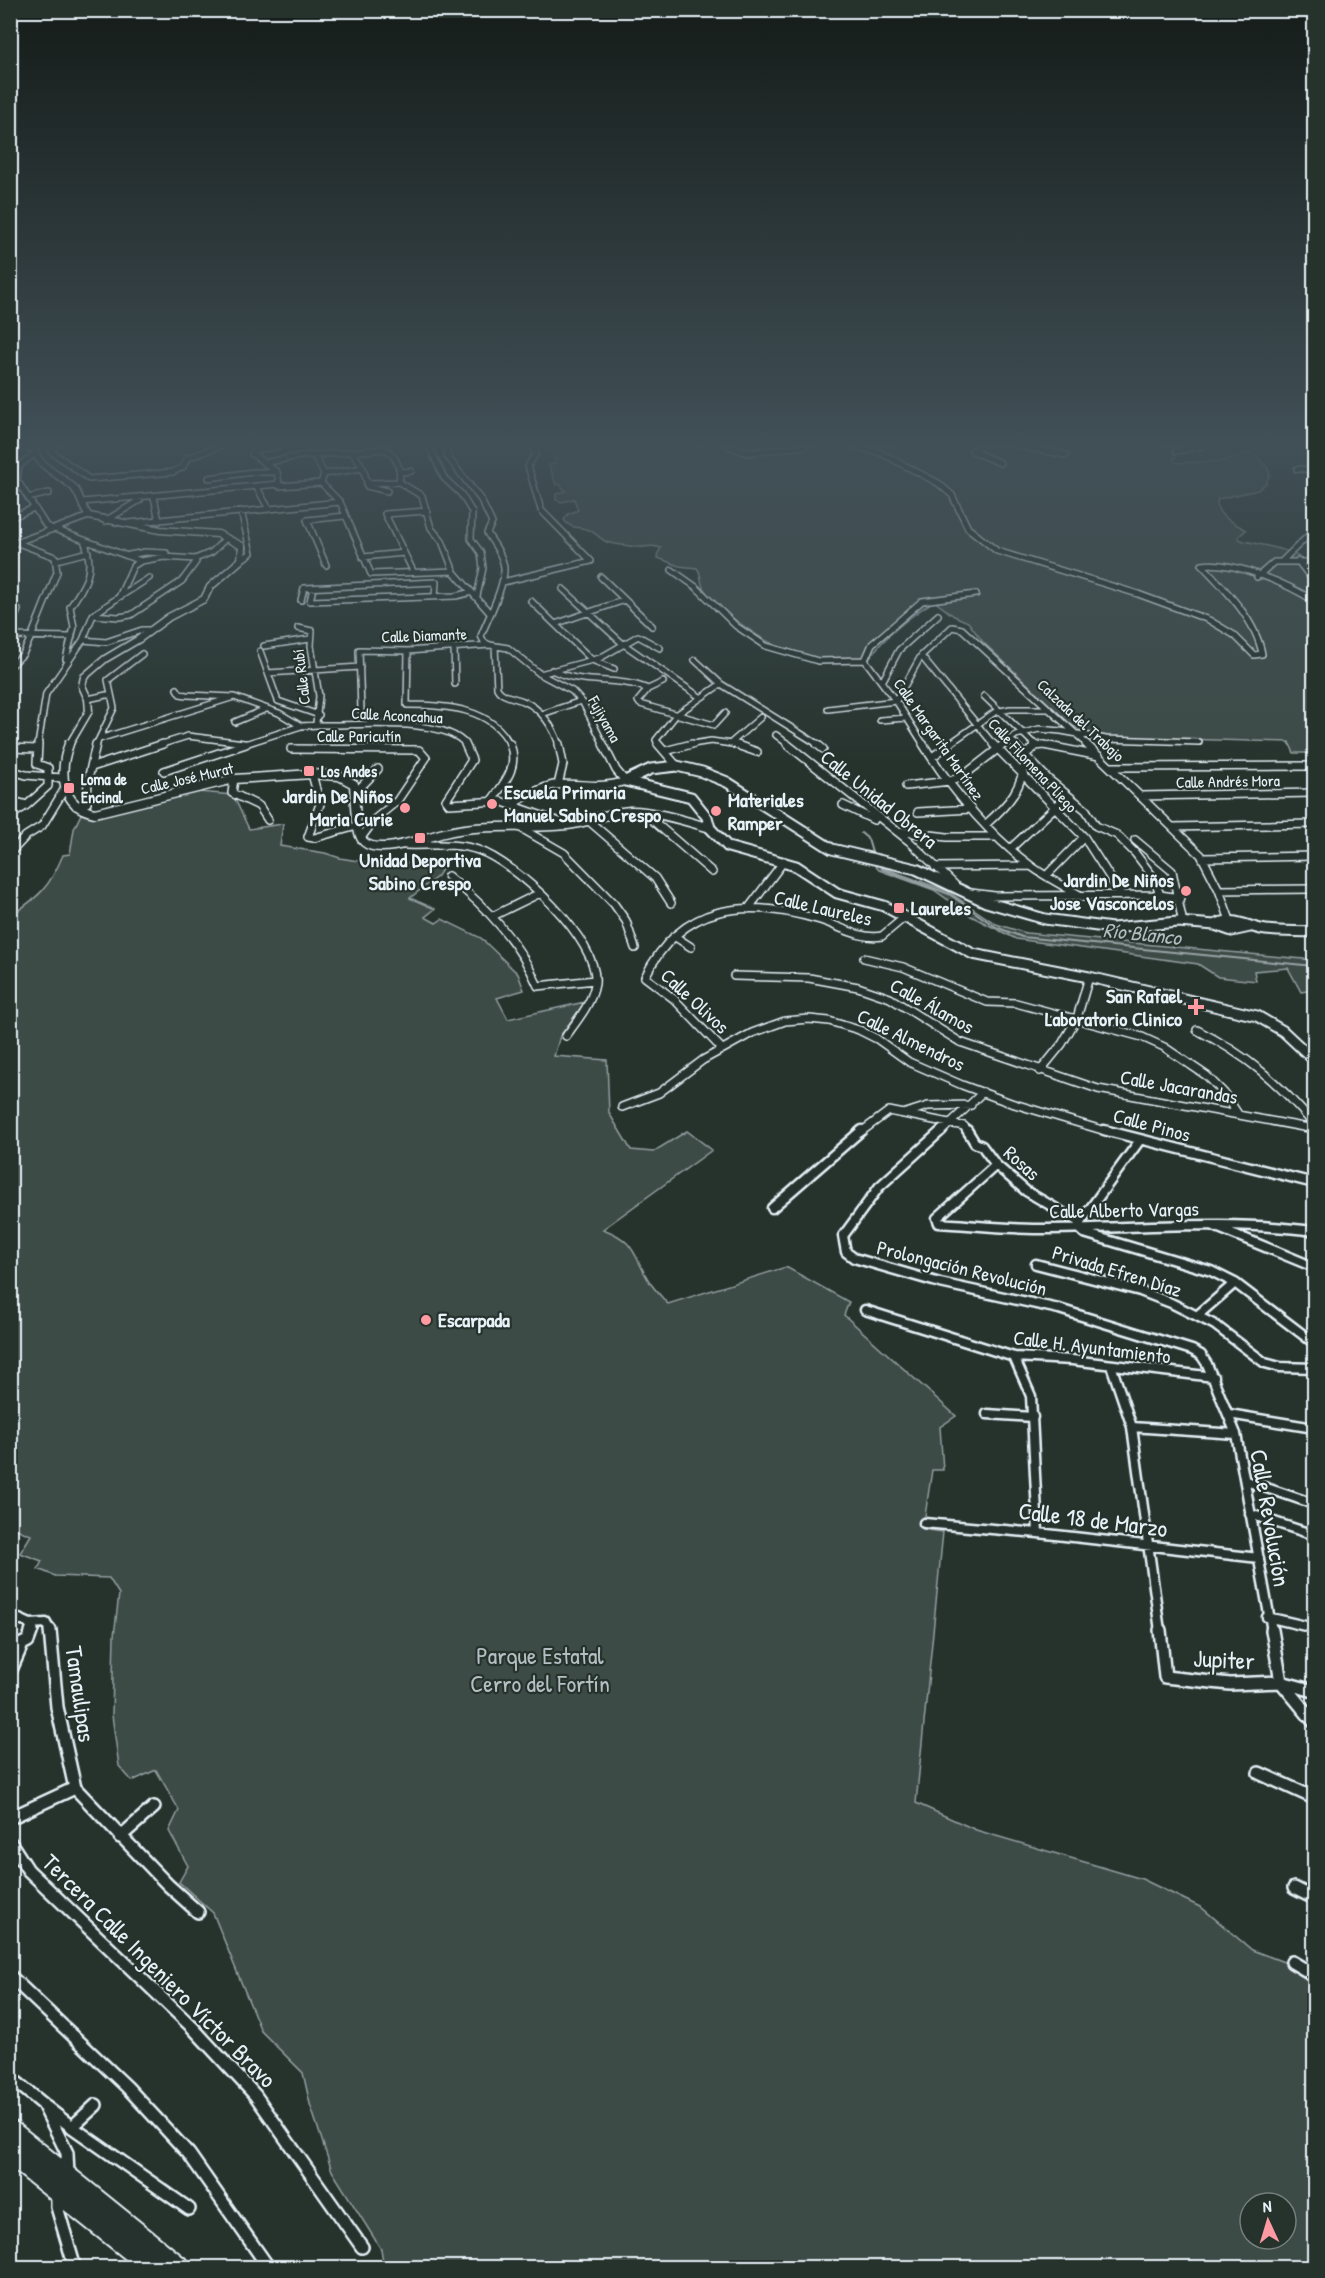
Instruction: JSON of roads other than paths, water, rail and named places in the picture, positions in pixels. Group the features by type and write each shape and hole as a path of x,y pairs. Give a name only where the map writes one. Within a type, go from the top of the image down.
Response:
{"main road":[{"path":"625,781 650,769 677,766 714,775 819,843 845,855 916,869 962,891 1033,916 1105,928 1183,923 1215,925 1223,930 1247,930 1250,927"},
{"path":"625,781 691,797 707,817 710,828 728,847 796,866 837,893 884,906 973,954 1089,977 1257,1016 1283,1031 1314,1060"},
{"path":"1215,925 1218,922 1231,922 1244,923 1250,927 1314,932"},
{"path":"10,2130 153,2268"},
{"path":"10,2154 63,2183 181,2268"}],"street":[{"path":"45,552 57,560 87,552"},
{"path":"64,666 74,627 70,607 84,589 89,576 88,552"},
{"path":"121,552 141,561"},
{"path":"129,555 164,553 195,559 211,552"},
{"path":"241,560 242,552"},
{"path":"142,654 108,680 114,708 94,749 88,780 87,803 76,806 64,790 61,766 81,722 89,711 88,699 82,686 84,677 105,658 204,599 210,587 251,552"},
{"path":"321,552 326,565"},
{"path":"361,552 371,574 454,571"},
{"path":"447,552 454,571 489,612"},
{"path":"474,594 483,568 481,552"},
{"path":"497,552 504,567 503,582 496,591 481,636 484,642 493,646 497,688 500,693 531,704 542,714 558,740 563,760 562,777 558,784"},
{"path":"503,582 591,561 582,552"},
{"path":"1001,552 1138,594 1209,620 1234,635 1250,653 1260,656 1263,651 1259,642 1234,601 1202,565 1212,563 1257,577 1295,590 1314,601"},
{"path":"1282,561 1289,552"},
{"path":"363,557 405,553 413,571"},
{"path":"119,597 134,566 141,561 164,557 186,557"},
{"path":"93,615 119,617 131,615 182,581 196,562 195,559"},
{"path":"10,667 23,654 32,635 57,572 57,560"},
{"path":"1298,561 1314,582"},
{"path":"1257,577 1272,563 1314,562"},
{"path":"672,570 696,587 736,626 766,646 818,661 865,658 872,644 922,602 976,594"},
{"path":"601,577 652,626"},
{"path":"61,766 48,768 37,764 37,749 46,694 83,640 93,615 149,578"},
{"path":"301,600 304,588 436,582 435,596"},
{"path":"313,588 310,601 474,594"},
{"path":"563,589 591,612 622,643 700,697"},
{"path":"531,600 592,660 614,669"},
{"path":"555,624 625,600"},
{"path":"10,630 18,609"},
{"path":"882,682 899,650 938,615"},
{"name":"Calzada del Trabajo","path":"896,701 921,656 952,627 959,627 1111,767 1203,858 1231,922"},
{"path":"298,628 312,631 310,639"},
{"path":"83,640 106,642 142,630 149,630"},
{"path":"10,636 72,638"},
{"path":"540,674 592,660 610,653 622,643 638,636 660,648"},
{"name":"Calle Rubí","path":"268,673 262,648 310,639 316,670 319,715 316,723"},
{"name":"Calle Diamante","path":"360,667 359,650 408,651 493,646"},
{"name":"Fujiyama","path":"493,646 508,648 540,674 572,691 581,701 616,770 625,781"},
{"path":"454,648 455,684"},
{"path":"408,651 407,705 457,708 478,715 493,723 511,746 514,762 509,777 492,800"},
{"name":"Calle Filomena Pliego","path":"921,656 997,749 1084,837 1101,860 1122,896"},
{"name":"Calle Margarita Martínez","path":"865,658 932,757 985,825 1031,866 1083,897"},
{"path":"694,660 721,684 823,749"},
{"path":"319,715 278,701 268,673 360,667 361,710"},
{"path":"552,670 568,679 618,680 637,683 648,689"},
{"path":"663,681 648,689 638,701 640,704 714,725 725,713"},
{"path":"677,766 674,757 658,746 656,740 676,715 721,684"},
{"path":"177,689 180,694 187,695 234,697 279,713 301,726"},
{"path":"88,699 111,694"},
{"path":"984,696 1036,746"},
{"path":"99,739 234,697"},
{"path":"542,714 581,701"},
{"path":"828,709 896,701"},
{"path":"235,722 266,709"},
{"path":"932,757 998,711 1049,709"},
{"path":"732,742 761,717"},
{"path":"880,720 907,718"},
{"path":"164,771 316,723"},
{"name":"Calle Aconcahua","path":"316,723 334,726 431,727 448,731 460,737 468,748 472,760 446,800 448,804 492,800 568,825"},
{"path":"906,786 950,782 968,773 1020,733 1038,729 1072,731 1105,739 1199,742"},
{"name":"Calle Unidad Obrera","path":"776,735 896,831 962,891"},
{"path":"92,767 188,736 245,744"},
{"path":"665,751 707,740 732,742 757,752"},
{"path":"1010,740 1049,780 1086,810 1099,828 1112,832 1122,840 1154,878 1160,896"},
{"path":"985,825 1002,808 1024,777 1026,754 1036,746 1044,745 1099,756"},
{"path":"10,748 37,749"},
{"name":"Calle Paricutín","path":"291,749 419,750 424,753 426,758 398,801 375,819 361,838"},
{"path":"1111,767 1314,766"},
{"path":"10,816 27,805 48,786 50,778 48,768"},
{"path":"378,769 356,792 357,826 361,838 374,846 465,846 479,850 514,868 570,926 584,946 595,980 585,1008 566,1036"},
{"path":"10,770 26,776 62,778"},
{"path":"312,774 320,804 308,837 357,826"},
{"name":"Calle José Murat","path":"76,806 90,813 99,813 234,779 312,774 348,779 354,784 356,792"},
{"path":"234,779 232,793 261,807 266,812 268,820"},
{"path":"511,805 558,784 597,788 612,787 625,781"},
{"path":"10,853 26,836 42,826 64,790"},
{"name":"Calle Andrés Mora","path":"1141,796 1314,794"},
{"path":"1010,849 1067,796"},
{"path":"10,800 27,805"},
{"path":"843,805 896,831 947,837 996,837"},
{"path":"918,812 971,809"},
{"path":"405,846 444,833 474,828 568,825 619,812 643,812 710,828"},
{"path":"643,812 712,872"},
{"path":"589,821 655,878 671,903"},
{"path":"1174,827 1314,824"},
{"path":"518,826 564,854 614,904 626,921 635,948"},
{"path":"1047,875 1084,837"},
{"path":"1135,840 1169,867 1180,898 1183,923"},
{"path":"1203,858 1314,856"},
{"path":"748,909 783,861"},
{"path":"935,867 1031,866"},
{"path":"448,876 493,916 530,964 538,986 595,980"},
{"path":"1219,891 1314,889"},
{"path":"962,891 995,896 1180,898"},
{"path":"493,916 540,893"},
{"name":"Calle Laureles","path":"645,977 663,947 674,936 707,914 724,910 748,909 802,916 877,937 882,936 906,916"},
{"path":"674,936 691,947"},
{"path":"864,958 903,967 987,1002 1016,1003 1142,1037 1171,1051 1207,1076 1224,1093 1238,1114"},
{"name":"Calle Álamos","path":"734,976 809,978 858,987 890,998 960,1042 1040,1071"},
{"name":"Calle Olivos","path":"645,977 674,999 722,1048"},
{"path":"1040,1071 1062,1044 1077,1018 1089,977"},
{"name":"Calle Almendros","path":"622,1107 662,1092 676,1079 722,1048 781,1022 800,1019 827,1020 853,1027 877,1039 915,1065 983,1092"},
{"path":"1197,1030 1232,1046 1261,1067 1295,1100 1314,1127"},
{"name":"Calle Jacarandas","path":"1040,1071 1098,1089 1314,1127"},
{"name":"Prolongación Revolución","path":"983,1092 952,1123 878,1188 843,1236 846,1252 854,1258 940,1283 1070,1312 1192,1350 1207,1364"},
{"name":"Calle Pinos","path":"983,1092 1140,1140 1314,1183"},
{"path":"905,1113 928,1106 971,1105"},
{"path":"772,1208 875,1119 889,1111 952,1123"},
{"name":"Rosas","path":"952,1123 966,1127 975,1143 982,1146 996,1165 1044,1203 1080,1225"},
{"path":"1140,1140 1080,1225 1084,1233 1210,1271 1235,1283 1314,1343"},
{"name":"Calle Alberto Vargas","path":"996,1165 937,1220 939,1223 956,1226 1210,1224 1275,1226 1314,1231"},
{"path":"1210,1224 1314,1268"},
{"name":"Privada Efren Díaz","path":"1036,1264 1140,1292 1198,1315 1265,1363 1280,1367 1314,1368"},
{"path":"1198,1315 1235,1283"},
{"name":"Calle H. Ayuntamiento","path":"865,1310 1014,1357 1214,1377"},
{"path":"1014,1357 1031,1396 1038,1533"},
{"name":"Calle Revolución","path":"1207,1364 1236,1434 1246,1481 1267,1617 1281,1682"},
{"path":"1111,1365 1132,1427 1150,1546"},
{"path":"1229,1413 1314,1428"},
{"path":"987,1414 1033,1417"},
{"path":"1132,1427 1236,1434"},
{"path":"1246,1481 1314,1504"},
{"path":"1251,1514 1314,1535"},
{"name":"Calle 18 de Marzo","path":"924,1523 1038,1533 1258,1558"},
{"name":"Jupiter","path":"1150,1546 1165,1677 1230,1684 1281,1682 1314,1691"},
{"path":"10,1672 16,1646 32,1636 30,1624 13,1616"},
{"path":"1267,1617 1314,1628"},
{"name":"Tamaulipas","path":"30,1624 46,1623 50,1627 57,1707 75,1788"},
{"path":"1281,1682 1314,1722"},
{"path":"1258,1773 1314,1798"},
{"path":"10,1818 75,1788 120,1837 198,1912"},
{"path":"120,1837 154,1807"},
{"name":"Tercera Calle Ingeniero Víctor Bravo","path":"10,1842 28,1870 193,2028 255,2095 362,2247"},
{"path":"1294,1888 1314,1898"},
{"path":"1292,1962 1314,1975"},
{"path":"10,1976 127,2087 189,2154 269,2268"},
{"path":"10,2077 72,2127 189,2209"},
{"path":"43,2104 67,2153 69,2162 57,2207 75,2268"},
{"path":"72,2127 96,2105"}],"waterway":[{"name":"Río Blanco","path":"861,833 868,839 873,856"},
{"name":"Río Blanco","path":"878,863 882,869 949,894 996,927 1022,937 1314,966"}],"place":[{"name":"Los Andes","path":"309,771"},
{"name":"Loma de Encinal","path":"69,788"},
{"name":"Escuela Primaria Manuel Sabino Crespo","path":"492,804"},
{"name":"Jardin De Niños Maria Curie","path":"405,808"},
{"name":"Materiales Ramper","path":"716,811"},
{"name":"Unidad Deportiva Sabino Crespo","path":"420,838"},
{"name":"Jardin De Niños Jose Vasconcelos","path":"1186,891"},
{"name":"Laureles","path":"899,908"},
{"name":"San Rafael Laboratorio Clinico","path":"1196,1007"},
{"name":"Escarpada","path":"426,1320"}],"park label":[{"name":"Parque Estatal Cerro del Fortín","path":"540,1670"}]}
